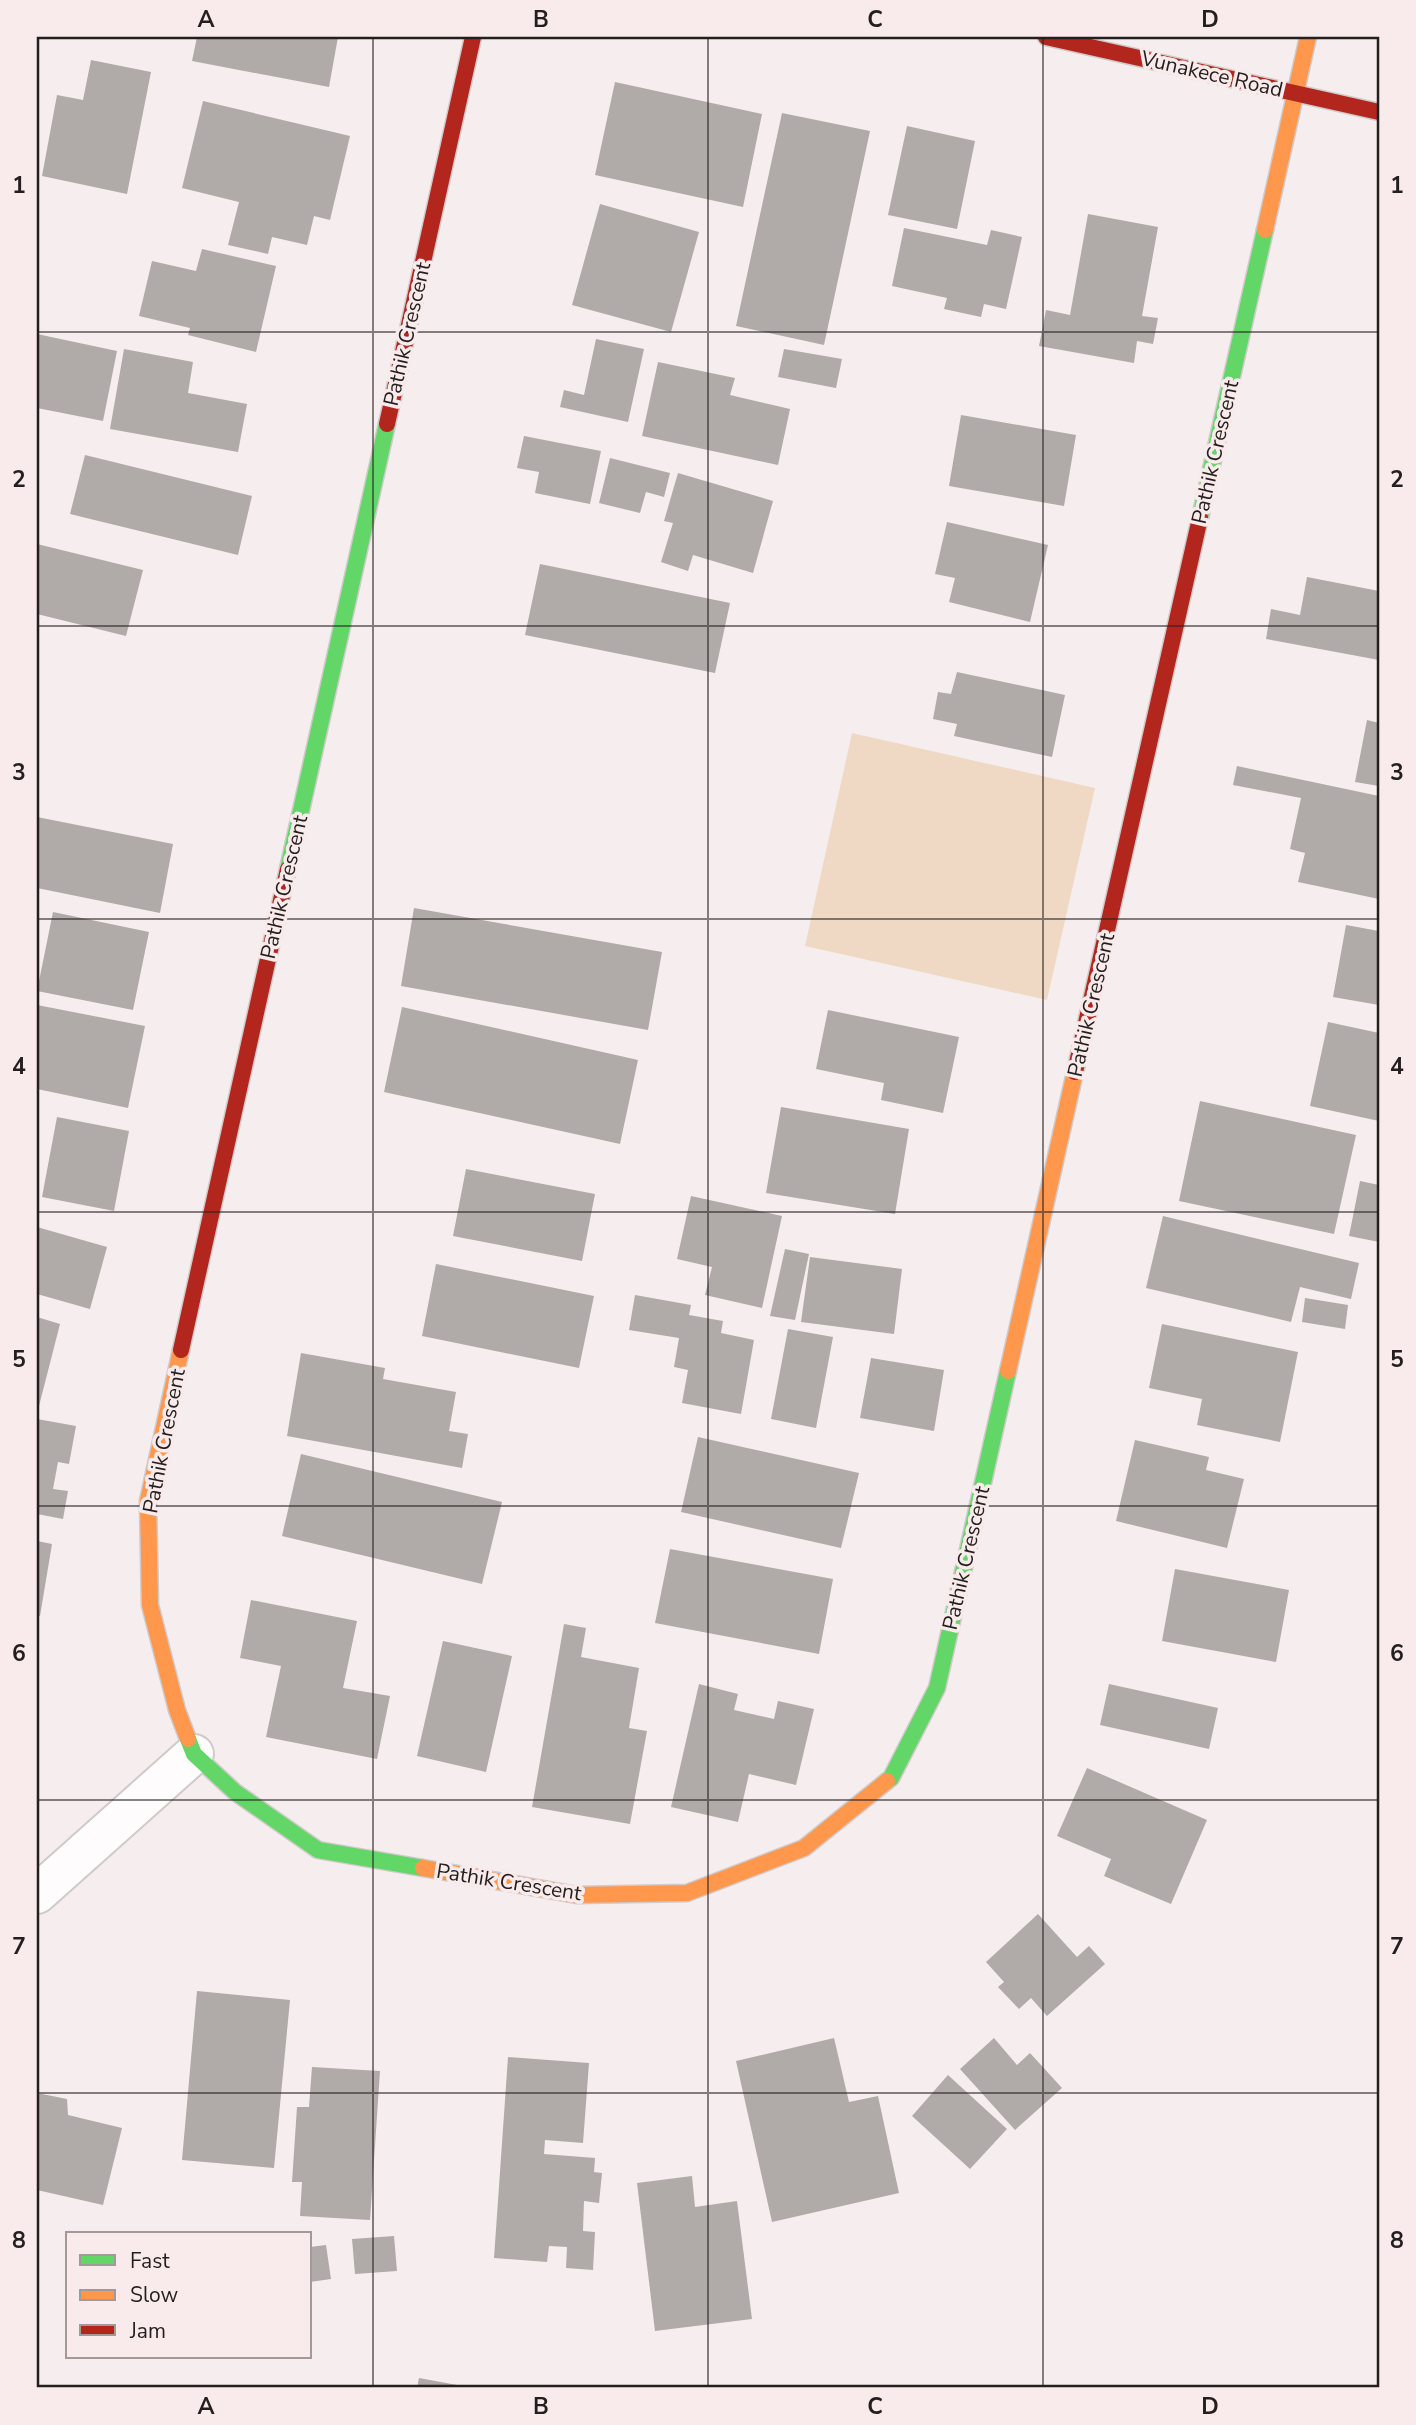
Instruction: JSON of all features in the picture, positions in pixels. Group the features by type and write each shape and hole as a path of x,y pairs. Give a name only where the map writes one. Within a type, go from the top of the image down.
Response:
{"street":[{"name":"Pathik Crescent","path":"473,37 148,1501 150,1605 177,1710 194,1754 235,1792 318,1850 577,1895 687,1893 804,1848 891,1778 937,1688 1308,37"},
{"name":"Vunakece Road","path":"1046,37 1379,112"},
{"path":"37,1894 194,1754"}],"shaded area":[{"path":"852,733 1095,788 1047,1000 805,946"}],"building":[{"path":"197,37 338,37 329,87 192,61"},
{"path":"91,60 151,72 127,194 42,176 57,95 83,100"},
{"path":"615,82 762,114 743,207 595,175"},
{"path":"203,101 350,136 330,220 314,216 307,245 272,237 268,254 228,245 239,202 182,188"},
{"path":"782,113 870,131 824,345 736,326"},
{"path":"907,126 975,141 957,229 888,215"},
{"path":"600,204 699,232 671,332 572,305"},
{"path":"1088,214 1158,227 1142,316 1158,318 1153,344 1137,341 1134,363 1039,346 1046,310 1070,315"},
{"path":"904,228 987,245 991,230 1022,237 1006,309 984,304 981,317 944,309 947,298 892,286"},
{"path":"202,249 276,266 256,352 188,335 190,328 139,316 152,261 196,271"},
{"path":"37,334 117,351 103,421 37,408"},
{"path":"596,339 644,349 628,422 560,407 564,390 584,395"},
{"path":"124,349 193,362 188,393 247,404 238,452 110,429"},
{"path":"784,349 842,359 836,388 778,377"},
{"path":"658,362 735,378 730,395 790,409 778,465 642,436"},
{"path":"961,415 1076,435 1064,506 949,486"},
{"path":"524,436 601,451 590,504 535,493 539,472 517,468"},
{"path":"85,455 252,496 238,555 70,514"},
{"path":"610,458 670,473 664,497 646,492 640,513 599,503"},
{"path":"678,473 773,501 753,573 693,555 688,571 661,562 673,523 664,521"},
{"path":"947,522 1048,545 1030,622 949,602 955,578 935,574"},
{"path":"37,544 143,570 126,636 37,614"},
{"path":"540,564 730,603 715,673 525,635"},
{"path":"1307,577 1379,591 1379,660 1266,639 1271,609 1300,615"},
{"path":"957,672 1065,695 1052,757 954,736 957,724 933,719 938,692 951,694"},
{"path":"1367,720 1379,723 1379,786 1355,782"},
{"path":"1237,766 1379,796 1379,899 1298,882 1305,853 1290,849 1301,798 1233,785"},
{"path":"37,817 173,844 160,913 37,888"},
{"path":"414,908 662,952 648,1030 401,986"},
{"path":"53,912 149,932 133,1010 37,991"},
{"path":"1346,925 1379,931 1379,1005 1333,997"},
{"path":"37,1005 145,1026 128,1108 37,1089"},
{"path":"402,1007 638,1060 620,1144 384,1092"},
{"path":"828,1010 959,1037 943,1113 881,1100 884,1083 816,1069"},
{"path":"1328,1022 1379,1033 1379,1121 1310,1106"},
{"path":"1200,1101 1356,1135 1334,1234 1179,1201"},
{"path":"781,1107 909,1129 895,1214 766,1193"},
{"path":"57,1117 129,1131 114,1211 42,1197"},
{"path":"466,1169 595,1194 582,1261 453,1236"},
{"path":"1360,1181 1379,1185 1379,1242 1349,1236"},
{"path":"691,1196 782,1216 762,1308 705,1295 712,1267 677,1259"},
{"path":"1163,1216 1359,1263 1351,1299 1300,1287 1291,1322 1146,1288"},
{"path":"37,1227 107,1247 90,1309 37,1294"},
{"path":"785,1249 809,1254 795,1320 770,1316"},
{"path":"810,1257 902,1269 894,1334 801,1322"},
{"path":"436,1264 594,1296 579,1368 422,1336"},
{"path":"635,1295 691,1305 689,1315 723,1321 721,1333 754,1340 741,1414 682,1403 688,1370 674,1367 679,1338 629,1330"},
{"path":"1305,1298 1348,1305 1345,1329 1302,1322"},
{"path":"37,1317 60,1324 39,1406 37,1406"},
{"path":"1162,1324 1298,1352 1280,1442 1197,1425 1202,1399 1149,1388"},
{"path":"788,1329 833,1337 816,1428 771,1419"},
{"path":"301,1353 385,1368 383,1379 456,1392 449,1431 468,1434 462,1468 287,1436"},
{"path":"871,1358 944,1370 934,1431 860,1418"},
{"path":"37,1419 76,1426 69,1464 58,1462 53,1489 68,1491 63,1519 37,1514"},
{"path":"698,1437 859,1473 841,1548 681,1512"},
{"path":"1135,1440 1209,1457 1206,1470 1244,1479 1227,1548 1116,1521"},
{"path":"301,1454 502,1502 482,1584 282,1536"},
{"path":"37,1541 52,1544 40,1616 37,1615"},
{"path":"670,1549 833,1579 819,1654 655,1623"},
{"path":"1175,1569 1289,1590 1276,1662 1162,1641"},
{"path":"251,1600 357,1621 343,1688 390,1696 377,1759 266,1737 281,1666 240,1658"},
{"path":"564,1624 586,1628 581,1657 639,1668 629,1728 647,1731 630,1824 532,1807"},
{"path":"443,1641 512,1656 486,1772 417,1756"},
{"path":"699,1684 738,1694 734,1710 774,1719 778,1701 814,1709 796,1785 749,1774 738,1822 671,1807"},
{"path":"1109,1684 1218,1708 1209,1749 1100,1725"},
{"path":"1087,1768 1207,1820 1171,1904 1104,1876 1111,1859 1057,1836"},
{"path":"1038,1914 1077,1957 1089,1946 1105,1964 1047,2016 1031,1998 1019,2009 998,1987 1004,1982 986,1962"},
{"path":"197,1991 290,2000 274,2168 182,2160"},
{"path":"834,2038 849,2102 878,2096 899,2193 772,2222 736,2061"},
{"path":"994,2038 1017,2065 1030,2053 1062,2088 1015,2130 960,2069"},
{"path":"508,2057 589,2063 583,2143 545,2140 544,2154 595,2158 594,2172 602,2173 599,2203 584,2201 583,2231 595,2232 593,2270 566,2268 567,2247 549,2246 547,2262 494,2258"},
{"path":"312,2067 380,2071 370,2220 300,2216 302,2182 292,2182 297,2107 309,2107"},
{"path":"948,2075 1007,2129 970,2169 912,2116"},
{"path":"37,2093 67,2099 68,2115 122,2128 103,2205 37,2190"},
{"path":"692,2176 695,2207 737,2201 752,2319 655,2331 637,2183"},
{"path":"394,2236 397,2271 355,2274 352,2239"},
{"path":"326,2245 331,2279 312,2282 312,2247"},
{"path":"419,2378 468,2387 468,2388 417,2388"}],"traffic: fast":[{"path":"1200,518 1265,230"},
{"path":"288,869 387,424"},
{"path":"887,1781 891,1778 937,1688 1008,1371"},
{"path":"188,1739 194,1754 235,1792 318,1850 423,1868"}],"traffic: slow":[{"path":"1265,230 1308,37"},
{"path":"1008,1371 1075,1072"},
{"path":"181,1350 148,1501 150,1605 177,1710 188,1739"},
{"path":"423,1868 577,1895 687,1893 804,1848 887,1781"}],"traffic: jam":[{"path":"387,424 473,37"},
{"path":"1046,37 1379,112"},
{"path":"1075,1072 1200,518"},
{"path":"181,1350 288,869"}]}
